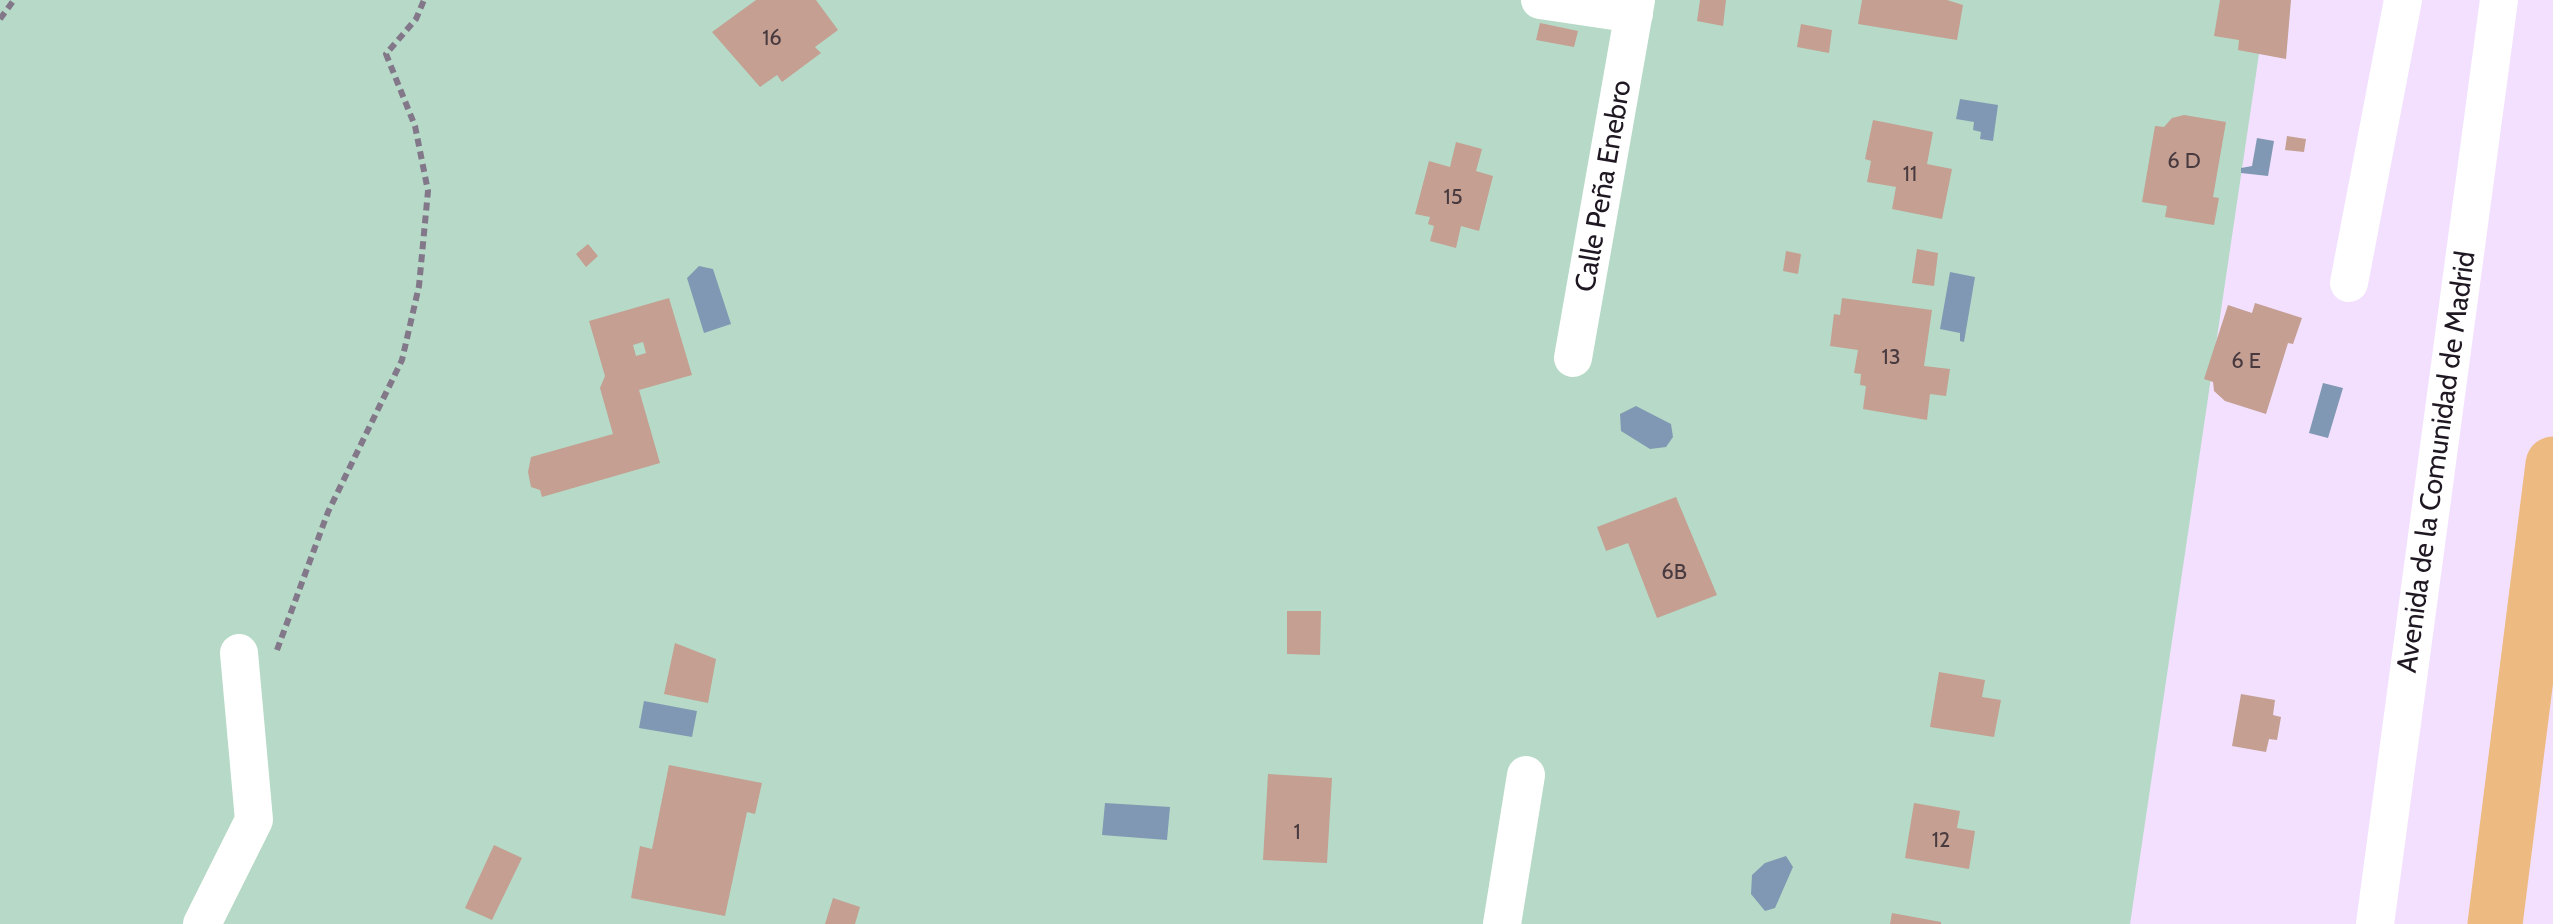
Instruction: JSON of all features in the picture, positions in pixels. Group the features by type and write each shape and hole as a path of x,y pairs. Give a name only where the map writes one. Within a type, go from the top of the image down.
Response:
{"highway":[{"path":"2494,924 2553,464"}],"street":[{"name":"Calle Peña Enebro","path":"1540,0 1635,7 1573,358"},
{"path":"2349,283 2402,0"},
{"name":"Avenida de la Comunidad de Madrid","path":"2375,924 2499,0"},
{"path":"202,924 254,820 240,664"},
{"path":"1502,924 1526,775"}],"path":[{"path":"0,20 14,0"},
{"path":"240,664 271,669 328,512 402,360 419,286 428,191 416,126 386,54 416,18 424,0"}],"green space":[{"path":"0,0 2267,0 2130,924 0,924"}],"water":[{"path":"1960,99 1998,105 1993,141 1980,139 1981,132 1973,130 1974,122 1956,119"},
{"path":"2257,138 2274,141 2268,176 2241,173 2241,168 2252,166"},
{"path":"699,266 713,269 731,324 704,333 687,278"},
{"path":"1950,272 1975,277 1964,342 1960,341 1960,333 1940,329"},
{"path":"2323,383 2343,388 2328,438 2309,433"},
{"path":"1636,406 1671,424 1673,437 1666,447 1650,449 1621,431 1620,414"},
{"path":"644,701 697,711 692,737 639,728"},
{"path":"1105,803 1170,807 1167,840 1102,835"},
{"path":"1786,856 1793,867 1775,908 1765,911 1751,894 1752,875 1765,863"}],"building":[{"path":"756,0 816,0 838,30 815,47 821,53 782,82 777,75 760,87 712,32"},
{"path":"1700,0 1726,0 1723,26 1697,21"},
{"path":"1862,0 1947,0 1963,5 1957,40 1858,24"},
{"path":"2220,0 2291,0 2286,59 2238,50 2239,40 2214,36"},
{"path":"1540,23 1578,31 1574,47 1536,40"},
{"path":"1801,24 1832,30 1829,53 1797,47"},
{"path":"2184,115 2226,122 2213,197 2219,198 2214,225 2165,217 2167,206 2142,202 2155,126 2164,127 2172,118"},
{"path":"1873,120 1933,132 1927,164 1952,169 1942,219 1892,209 1896,187 1867,182 1871,161 1865,159"},
{"path":"2287,136 2306,139 2304,152 2285,150"},
{"path":"1456,142 1482,149 1476,171 1493,176 1479,231 1461,226 1456,248 1430,241 1434,226 1428,224 1430,217 1415,214 1429,161 1450,167"},
{"path":"588,244 598,256 586,267 576,254"},
{"path":"1917,249 1938,253 1934,286 1912,283"},
{"path":"1786,251 1801,254 1798,274 1783,271"},
{"path":"669,298 692,375 639,390 660,463 542,497 540,490 531,487 531,457 613,434 600,388 605,376 589,321","holes":["643,342 646,353 636,356 633,345"]},
{"path":"1842,298 1932,310 1924,366 1950,369 1946,396 1930,394 1927,420 1863,409 1866,386 1860,385 1861,374 1854,373 1858,350 1830,346 1834,314 1840,315"},
{"path":"2255,303 2302,318 2293,344 2288,343 2266,414 2225,401 2214,391 2213,382 2204,379 2228,305 2252,313"},
{"path":"1676,497 1717,595 1657,618 1628,543 1606,551 1597,527"},
{"path":"1287,611 1321,611 1320,655 1287,654"},
{"path":"675,643 716,659 708,703 664,694"},
{"path":"1939,672 1985,680 1982,697 2001,700 1994,737 1930,727"},
{"path":"2241,694 2275,700 2273,715 2281,717 2277,740 2269,739 2266,752 2232,746"},
{"path":"669,765 762,783 755,814 747,812 725,916 631,898 640,846 652,849"},
{"path":"1268,774 1332,778 1327,863 1263,860"},
{"path":"1914,803 1960,811 1957,828 1975,831 1969,869 1905,858"},
{"path":"494,845 522,858 492,920 465,908"},
{"path":"833,898 860,907 855,924 825,924"},
{"path":"1892,913 1941,922 1941,924 1890,924"}]}
